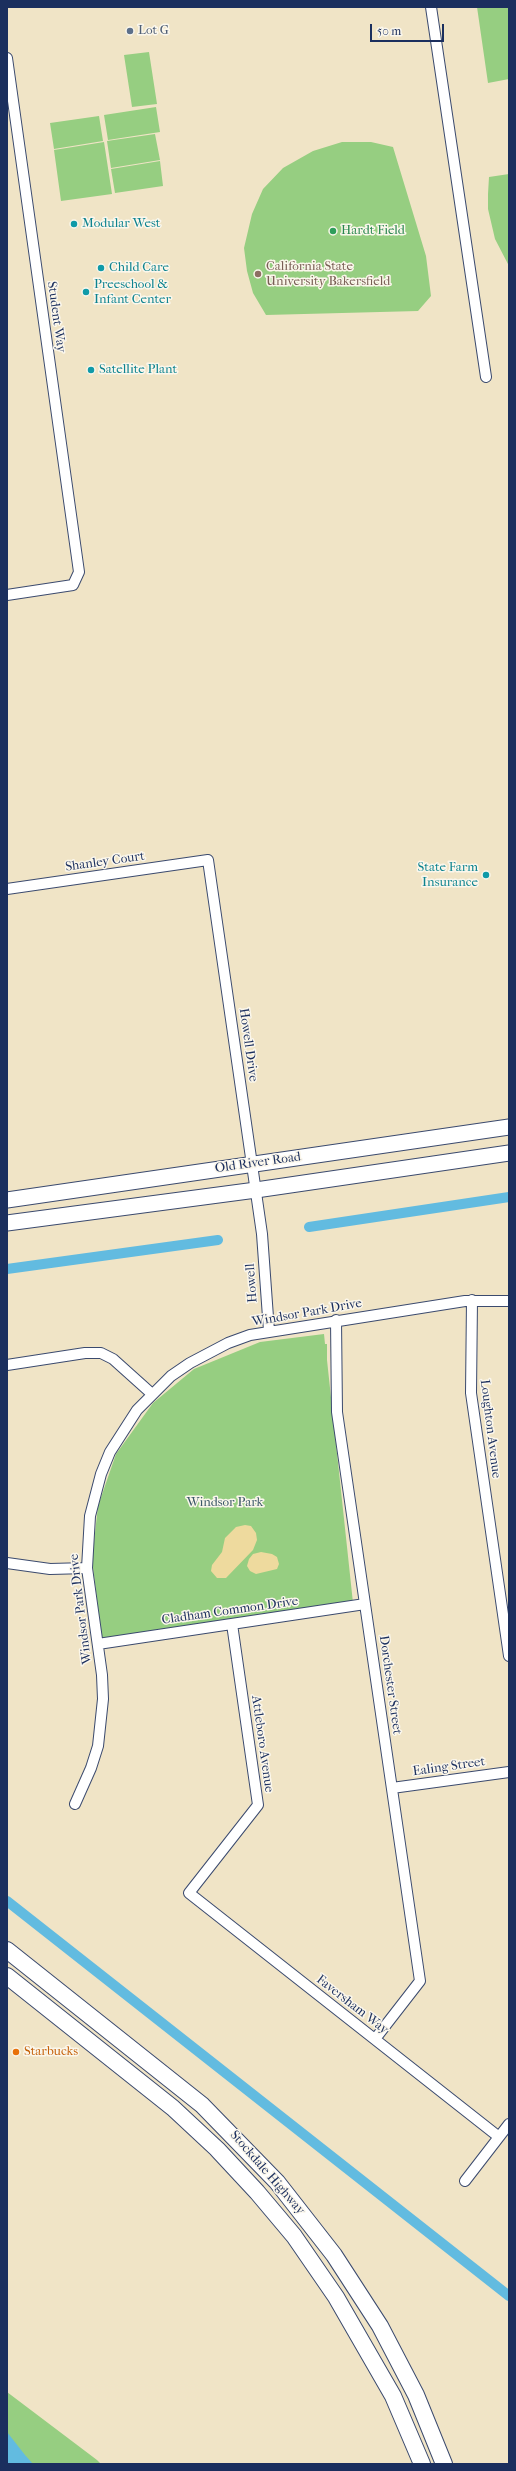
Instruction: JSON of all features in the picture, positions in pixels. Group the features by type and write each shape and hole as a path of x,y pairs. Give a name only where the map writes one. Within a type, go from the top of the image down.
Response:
{"main road":[{"name":"Old River Road","path":"7,1200 509,1127"},
{"name":"Old River Road","path":"7,1223 256,1190 509,1153"},
{"name":"Stockdale Highway","path":"7,1950 128,2045 221,2122 277,2182 314,2227 350,2279 396,2355 428,2420 443,2464"},
{"name":"Stockdale Highway","path":"7,1976 173,2108 217,2149 252,2186 322,2274 376,2364 405,2422 422,2464"},
{"path":"29,1993 40,1990 106,2040 128,2045"},
{"path":"376,2364 386,2366 394,2374 426,2442 443,2464"}],"street":[{"path":"432,7 486,377"},
{"name":"Student Way","path":"7,58 79,572 77,580 69,586 7,595"},
{"name":"Shanley Court","path":"7,889 208,860"},
{"name":"Howell Drive","path":"208,860 262,1234"},
{"name":"Howell","path":"262,1234 269,1331"},
{"name":"Windsor Park Drive","path":"75,1804 91,1768 102,1722 102,1676 88,1568 90,1516 101,1474 121,1432 152,1394 171,1376 207,1353 228,1343 269,1331 472,1300 509,1301"},
{"name":"Loughton Avenue","path":"472,1300 471,1393 509,1656"},
{"name":"Dorchester Street","path":"336,1320 337,1412 420,1981 375,2039"},
{"path":"7,1365 86,1353 101,1353 113,1360 152,1394"},
{"path":"7,1563 50,1569 88,1568"},
{"name":"Cladham Common Drive","path":"98,1644 365,1604"},
{"name":"Attleboro Avenue","path":"189,1893 258,1805 232,1624"},
{"name":"Ealing Street","path":"392,1788 509,1772"},
{"name":"Faversham Way","path":"189,1893 499,2137"},
{"path":"465,2181 509,2124"}],"green space":[{"path":"477,7 509,7 509,79 488,83"},
{"path":"149,52 157,104 132,107 124,55"},
{"path":"156,107 160,132 108,140 104,115"},
{"path":"99,116 103,141 54,149 50,123"},
{"path":"155,134 160,160 111,168 107,141"},
{"path":"104,142 112,194 61,201 54,150"},
{"name":"Hardt Field","path":"342,142 371,142 393,147 426,256 431,296 418,311 266,315 253,293 247,271 244,248 252,214 263,189 283,168 313,151"},
{"path":"160,161 163,186 115,193 111,169"},
{"path":"509,174 509,266 495,239 488,209 488,194 489,177"},
{"name":"Windsor Park","path":"324,1334 325,1344 327,1344 327,1360 353,1603 102,1638 92,1560 98,1506 116,1454 153,1403 194,1369 260,1342"},
{"path":"7,2392 97,2460 101,2464 7,2464"}],"sand":[{"path":"245,1525 251,1526 256,1533 257,1540 253,1550 226,1578 217,1578 211,1571 212,1565 222,1552 225,1538 236,1527"},
{"path":"261,1552 272,1554 277,1557 279,1564 277,1569 256,1574 250,1571 247,1566 249,1559 253,1554"}],"water":[{"path":"7,2432 25,2455 33,2464 7,2464"}],"waterway":[{"path":"309,1227 509,1197"},
{"path":"7,1269 218,1240"},
{"path":"7,1901 509,2296"}],"place":[{"name":"Lot G","path":"130,31"},
{"name":"Modular West","path":"74,224"},
{"name":"Hardt Field","path":"333,231"},
{"name":"Child Care","path":"101,268"},
{"name":"California State University Bakersfield","path":"258,274"},
{"name":"Preeschool & Infant Center","path":"86,292"},
{"name":"Satellite Plant","path":"91,370"},
{"name":"State Farm Insurance","path":"486,875"},
{"name":"Starbucks","path":"16,2052"}]}
